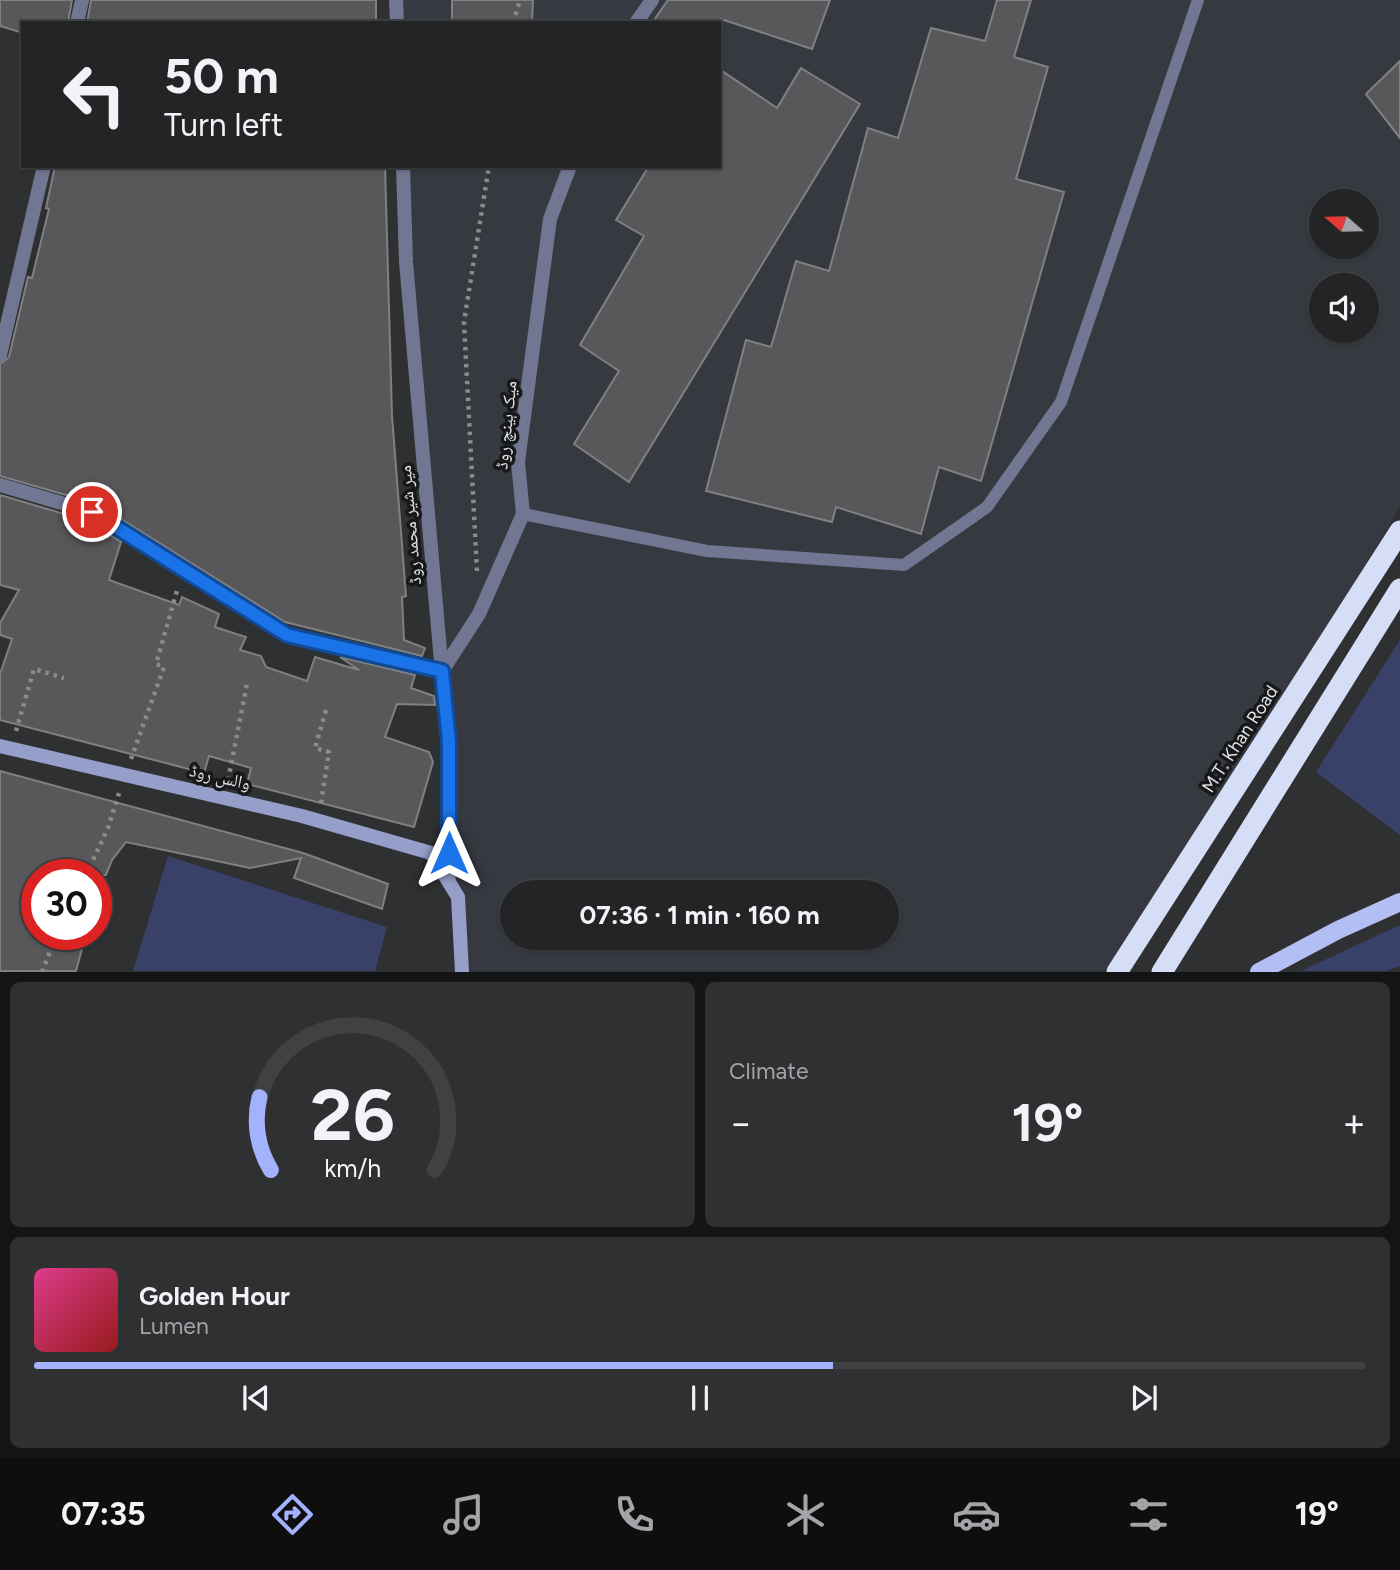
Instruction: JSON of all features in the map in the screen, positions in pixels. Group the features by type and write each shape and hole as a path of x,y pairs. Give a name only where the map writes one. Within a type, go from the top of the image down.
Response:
{"highway":[{"name":"M.T. Khan Road","path":"1117,971 1400,531"},
{"path":"1162,971 1400,589"}],"main road":[{"path":"1259,971 1338,930 1400,902"}],"street":[{"path":"77,21 82,0"},
{"path":"396,0 397,21"},
{"path":"637,21 652,0"},
{"path":"0,355 44,168"},
{"name":"میر شیر محمد روڈ","path":"403,168 406,262 449,742 449,881"},
{"name":"میک ہینچ روڈ","path":"442,671 479,614 523,514 518,462 550,219 569,168"},
{"path":"0,485 92,512 287,635 442,671"},
{"name":"والس روڈ","path":"5,747 318,821 430,853 449,881"},
{"path":"449,881 458,897 462,971"}],"lane":[{"path":"523,514 707,551 904,565 987,507 1061,402 1198,0"}],"path":[{"path":"514,21 520,0"},
{"path":"477,572 464,322 489,168"},
{"path":"93,859 108,828 164,667 156,664 183,569"},
{"path":"5,747 34,669 64,678"},
{"path":"225,798 247,684"},
{"path":"318,821 329,752 315,748 326,710"},
{"path":"42,971 51,950"}],"shaded area":[{"path":"396,0 1400,0 1400,507 1350,590 1105,971 462,971 449,881 441,672 403,168 721,168 721,21 397,21"},
{"path":"1400,640 1400,835 1316,772"},
{"path":"168,856 387,927 375,971 133,971"},
{"path":"1400,925 1400,966 1386,971 1301,971"}],"building":[{"path":"0,0 72,0 68,21 21,21 21,32 0,26"},
{"path":"91,0 376,0 376,21 87,21"},
{"path":"452,0 533,0 532,21 452,21"},
{"path":"668,0 830,0 812,49 721,19 653,21"},
{"path":"997,0 1031,0 1014,57 1048,67 1016,179 1064,192 981,481 939,467 921,534 836,507 832,522 706,491 746,340 771,347 796,261 829,271 868,128 898,138 931,28 985,41"},
{"path":"1400,61 1400,138 1366,94"},
{"path":"801,68 860,104 629,482 574,444 619,371 580,345 644,236 616,220 648,168 721,168 721,70 777,108"},
{"path":"55,168 385,168 392,416 406,596 402,597 404,640 425,648 422,656 285,622 97,504 0,476 0,364 9,357 28,277 32,278 49,209 46,208"},
{"path":"0,495 88,521 121,542 109,580 179,605 182,597 219,614 215,627 246,637 240,650 261,656 266,667 307,681 315,657 359,670 340,657 415,675 411,688 434,696 435,705 397,704 385,737 429,752 433,762 414,827 247,784 251,768 209,756 204,773 0,720 0,674 12,639 0,635 0,623 19,590 0,585"},
{"path":"0,771 303,853 388,884 382,909 294,878 301,858 250,868 126,842 112,860 21,859 21,950 82,950 76,971 0,971"}],"route":[{"path":"92,512 287,635 442,671 449,742 449,853"}]}
